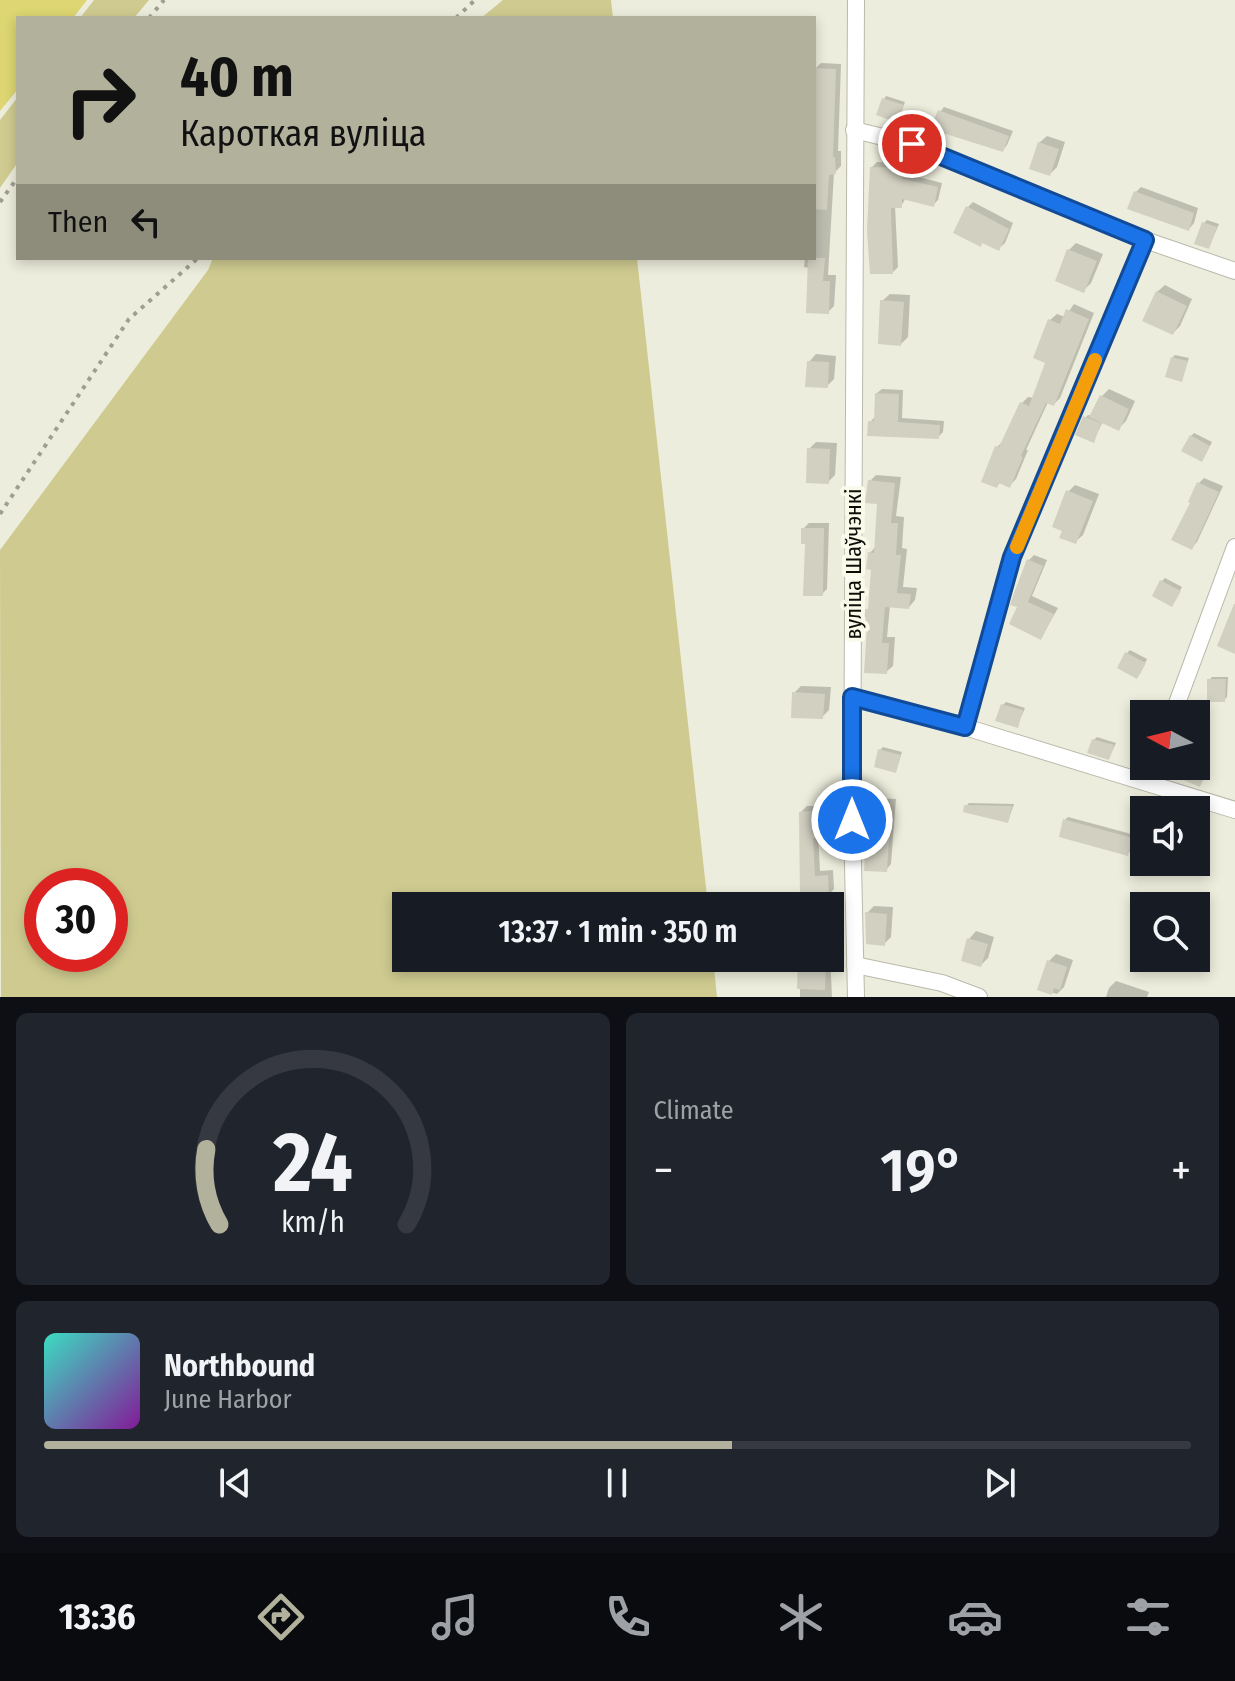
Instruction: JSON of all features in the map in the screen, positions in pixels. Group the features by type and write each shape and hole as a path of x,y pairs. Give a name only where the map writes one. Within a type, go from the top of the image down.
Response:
{"street":[{"name":"вуліца Шаўчэнкі","path":"856,0 852,697 856,997"},
{"path":"854,130 912,144 1145,240 1235,271"},
{"path":"965,727 1012,557 1145,240"},
{"path":"1178,700 1235,547"},
{"path":"852,697 1130,769"},
{"path":"1165,780 1235,810"},
{"path":"855,965 942,983 979,997"}],"path":[{"path":"151,16 164,0"},
{"path":"458,16 475,0"},
{"path":"0,202 16,180"},
{"path":"0,514 129,319 196,260"}],"shaded area":[{"path":"0,0 87,0 75,16 16,16 16,91 0,111"},
{"path":"94,0 149,0 136,16 82,16"},
{"path":"503,0 611,0 613,16 483,16"},
{"path":"16,100 16,165 0,188 0,120"},
{"path":"212,260 637,260 706,892 392,892 392,972 714,972 717,997 1,997 0,550 208,270"}],"building":[{"path":"816,68 836,69 833,157 836,174 829,175 827,210 816,209"},
{"path":"882,98 904,105 898,123 876,115"},
{"path":"938,110 1009,136 1003,152 930,129"},
{"path":"1038,142 1059,149 1050,176 1029,169"},
{"path":"870,167 904,168 903,179 938,187 934,207 902,199 902,208 891,208 893,274 870,274 867,230"},
{"path":"1134,191 1194,213 1189,231 1127,209"},
{"path":"966,206 1009,229 999,251 982,243 981,247 953,233"},
{"path":"1202,222 1217,227 1209,249 1194,244"},
{"path":"1067,249 1097,261 1084,293 1055,281"},
{"path":"825,258 823,281 830,281 829,314 806,313 808,260"},
{"path":"1156,291 1187,306 1173,335 1142,321"},
{"path":"880,300 904,302 901,346 878,344"},
{"path":"1066,309 1089,319 1054,406 1046,403 1010,488 999,483 997,488 981,482 995,446 999,447 1020,402 1029,406 1045,363 1033,358 1048,319 1060,324"},
{"path":"1171,357 1188,361 1182,382 1165,377"},
{"path":"807,361 829,362 828,388 805,387"},
{"path":"875,393 899,394 898,422 940,425 939,439 867,436 868,421 874,421"},
{"path":"1100,395 1129,409 1119,431 1089,417"},
{"path":"1083,416 1101,423 1094,443 1075,435"},
{"path":"1190,435 1210,446 1202,462 1181,451"},
{"path":"807,448 830,449 829,484 806,483"},
{"path":"868,480 895,483 891,523 898,523 896,555 901,555 897,593 911,594 909,609 885,607 882,643 889,643 887,674 864,673 865,609 868,609 871,570 866,569 868,552 874,553 877,504 865,503"},
{"path":"1197,482 1219,492 1192,550 1171,540"},
{"path":"1066,490 1093,501 1076,544 1059,538 1062,531 1052,527"},
{"path":"801,528 824,528 823,596 803,596 805,544 801,544"},
{"path":"1027,559 1043,566 1028,602 1054,614 1041,640 1009,624 1017,607 1010,605"},
{"path":"1160,580 1181,591 1172,607 1152,596"},
{"path":"1235,604 1235,654 1217,646"},
{"path":"1125,652 1146,663 1137,679 1117,668"},
{"path":"1207,679 1226,679 1225,702 1207,700"},
{"path":"792,692 825,694 823,719 791,718"},
{"path":"1001,704 1023,710 1018,728 995,721"},
{"path":"1092,739 1114,745 1109,760 1087,753"},
{"path":"878,749 901,755 896,773 874,767"},
{"path":"1184,780 1203,780 1200,787"},
{"path":"868,803 891,803 887,872 864,871"},
{"path":"964,805 1012,806 1008,823 963,812"},
{"path":"811,811 812,815 817,815 817,838 813,838 815,876 828,875 829,892 800,892 799,812"},
{"path":"1063,819 1130,837 1130,849 1128,856 1059,837"},
{"path":"865,912 887,914 885,946 866,944"},
{"path":"967,938 988,944 981,967 961,961"},
{"path":"1047,960 1067,967 1060,990 1054,988 1052,995 1037,990"},
{"path":"798,972 826,972 825,990 797,989"}],"slow traffic":[{"path":"1017,547 1095,360"}],"route":[{"path":"852,820 852,697 965,727 1012,557 1145,240 912,144"}]}
